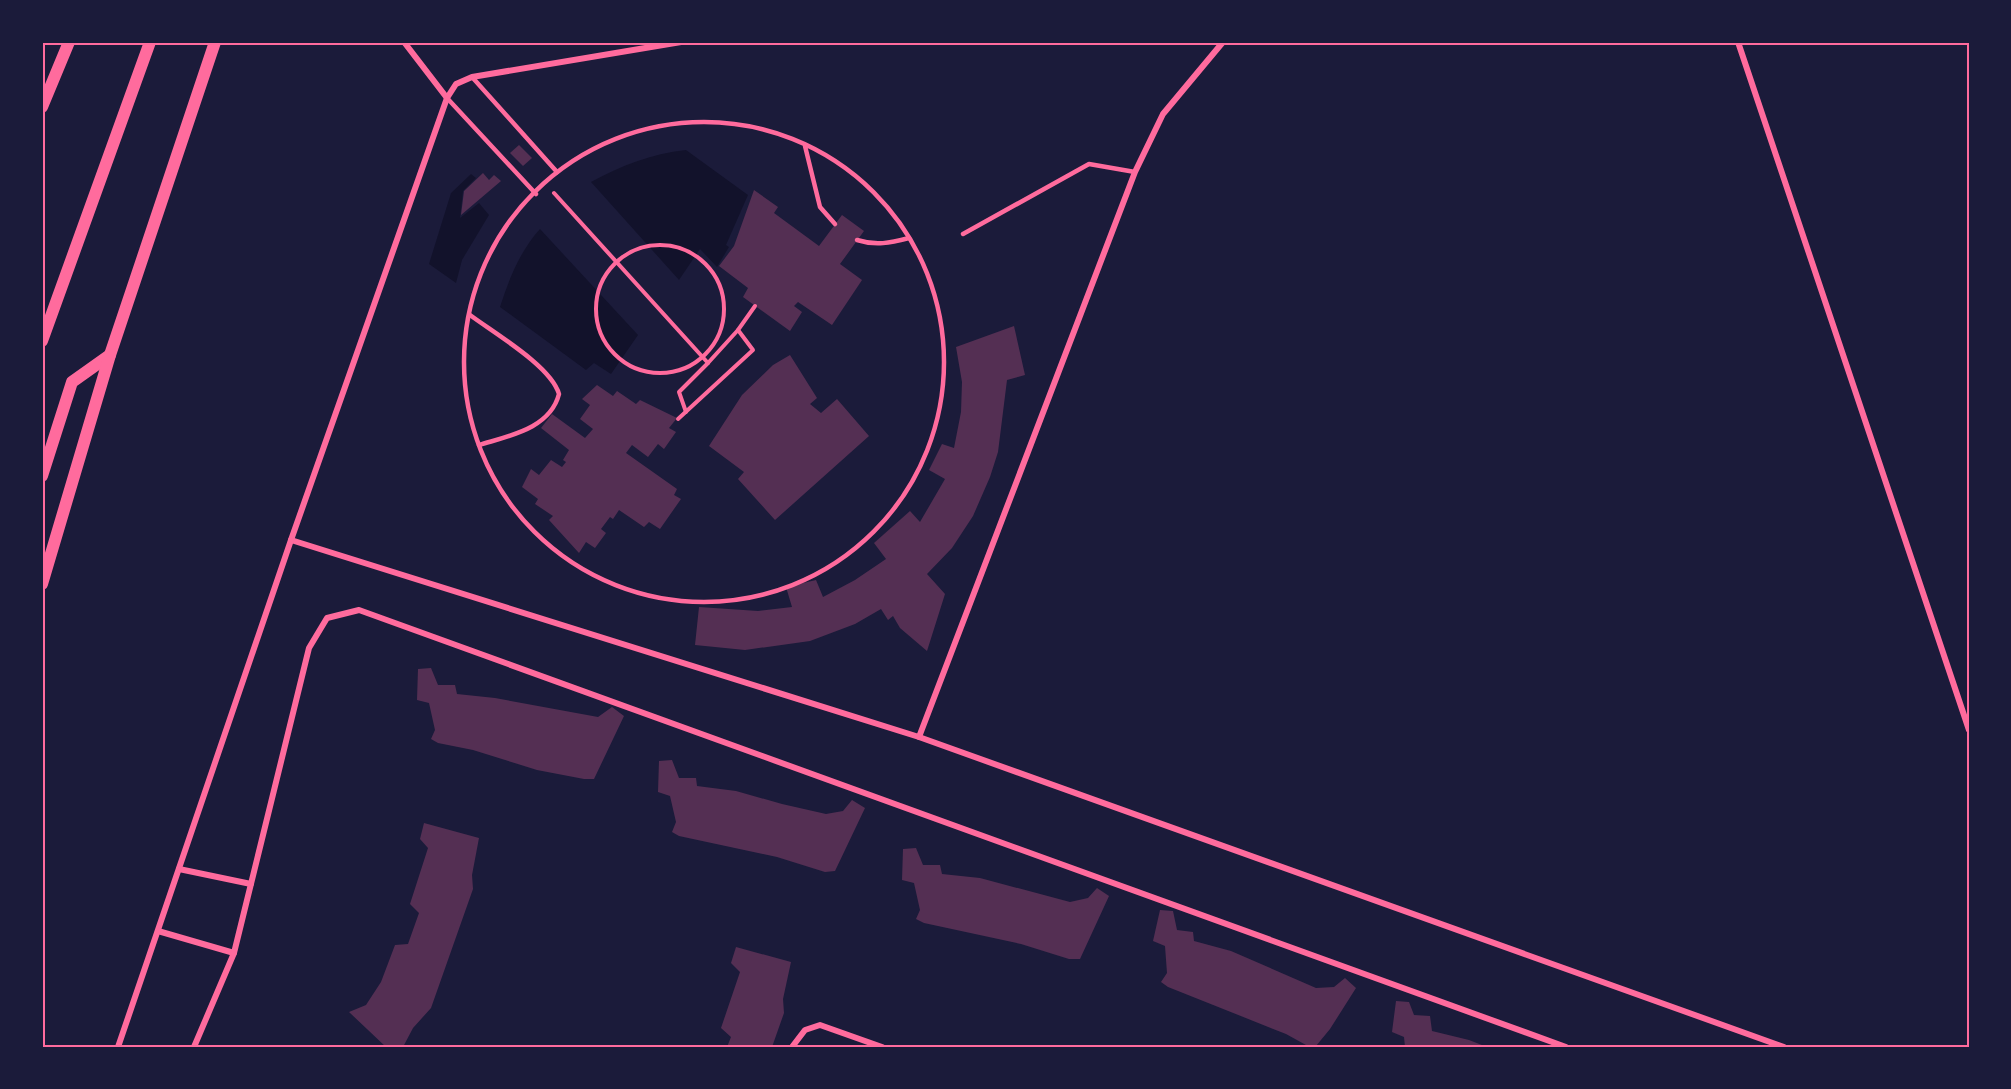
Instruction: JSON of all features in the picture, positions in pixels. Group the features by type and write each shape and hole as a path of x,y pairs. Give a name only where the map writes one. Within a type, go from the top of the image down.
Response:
{"main road":[{"path":"42,107 69,42"},
{"path":"42,341 150,42"},
{"path":"42,584 110,354 215,42"},
{"path":"42,476 72,382 110,354"}],"street":[{"path":"404,42 447,98"},
{"path":"118,1047 291,540 447,98 456,84 472,77 681,42"},
{"path":"919,738 1135,172 1163,114 1224,42"},
{"path":"1738,42 1969,730"},
{"path":"291,540 919,738 1784,1047"},
{"path":"194,1047 234,953 309,648 327,618 359,610 1566,1047"},
{"path":"178,869 251,884"},
{"path":"158,931 234,953"},
{"path":"792,1047 806,1030 820,1025 882,1047"}],"lane":[{"path":"472,77 557,172"},
{"path":"447,98 536,194"},
{"path":"801,575 748,604 698,606 657,603 616,586 548,549 522,519 488,469 464,408 464,338 480,274 519,210 557,172 588,150 623,134 664,123 699,121 740,127 828,153 856,168 876,188 915,247 939,303 946,346 946,399 925,465 889,515 862,534"},
{"path":"805,146 820,207 835,225"},
{"path":"963,234 1089,164 1135,172"},
{"path":"857,240 885,244 909,238"},
{"path":"470,315 534,362 550,377 559,394 558,402 535,426 478,445"}],"path":[{"path":"546,184 708,363"},
{"path":"664,245 688,251 708,266 721,288 724,313 718,338 703,358 681,370 656,374 631,368 611,353 598,331 595,306 602,281 616,262 639,248 664,245"},
{"path":"686,412 679,392 738,330 755,306"},
{"path":"678,419 753,350 738,330"}],"shaded area":[{"path":"686,150 748,195 726,245 729,247 717,267 700,249 679,280 591,182 637,161"},
{"path":"471,174 476,178 463,191 460,218 479,203 489,215 462,260 456,283 429,264 451,193"},
{"path":"540,229 638,335 611,374 594,363 586,370 500,307 516,266"}],"building":[{"path":"519,145 532,158 523,166 510,153"},
{"path":"483,173 489,180 494,175 501,181 461,215 464,191"},
{"path":"754,190 778,207 774,213 819,246 842,215 864,231 840,264 862,280 832,325 798,302 794,306 802,312 790,331 743,297 748,288 719,266 734,246"},
{"path":"1014,326 1025,375 1007,380 998,452 973,516 952,548 927,574 945,594 927,651 900,628 893,616 888,620 881,609 855,624 810,641 745,650 695,645 699,607 758,611 792,607 786,587 816,580 823,597 855,580 886,559 874,543 910,511 920,522 945,479 929,470 942,444 954,448 961,412 962,382 956,347"},
{"path":"790,355 817,398 810,404 821,413 837,399 869,436 775,520 738,479 744,472 709,446 742,395 773,365"},
{"path":"597,385 613,396 617,391 636,404 640,400 677,418 669,428 676,432 664,449 658,444 648,457 632,445 626,453 677,489 674,495 681,499 660,529 649,522 644,527 619,510 613,519 610,517 601,529 606,533 595,548 586,542 579,553 549,520 553,516 535,504 538,499 522,487 531,469 539,475 551,460 562,467 566,462 563,460 569,450 541,428 552,414 585,438 593,429 580,419 590,405 582,399"},
{"path":"431,668 438,685 455,685 457,694 495,698 598,717 612,707 624,716 594,779 537,770 473,750 438,743 431,739 435,730 429,703 417,700 418,669"},
{"path":"672,760 679,778 696,778 697,786 736,791 826,814 843,811 852,800 865,808 835,871 825,872 777,857 679,836 672,832 676,822 670,796 658,792 659,761"},
{"path":"424,823 479,838 472,875 473,889 431,1008 413,1028 403,1047 386,1047 349,1012 366,1005 381,982 395,945 408,944 419,913 410,904 428,848 420,839"},
{"path":"916,848 923,865 940,865 942,874 980,878 1070,902 1088,898 1097,888 1109,896 1080,959 1069,959 1021,944 924,923 916,919 920,910 914,883 902,880 903,849"},
{"path":"1160,910 1173,911 1177,930 1193,932 1194,941 1231,951 1316,988 1334,987 1345,978 1356,988 1330,1029 1316,1046 1306,1045 1286,1034 1168,987 1161,982 1167,973 1165,946 1153,941"},
{"path":"736,947 791,962 783,999 784,1013 772,1047 727,1047 731,1037 721,1028 740,972 731,963"},
{"path":"1396,1001 1409,1002 1414,1015 1430,1016 1432,1031 1487,1047 1405,1047 1404,1037 1392,1032"}]}
